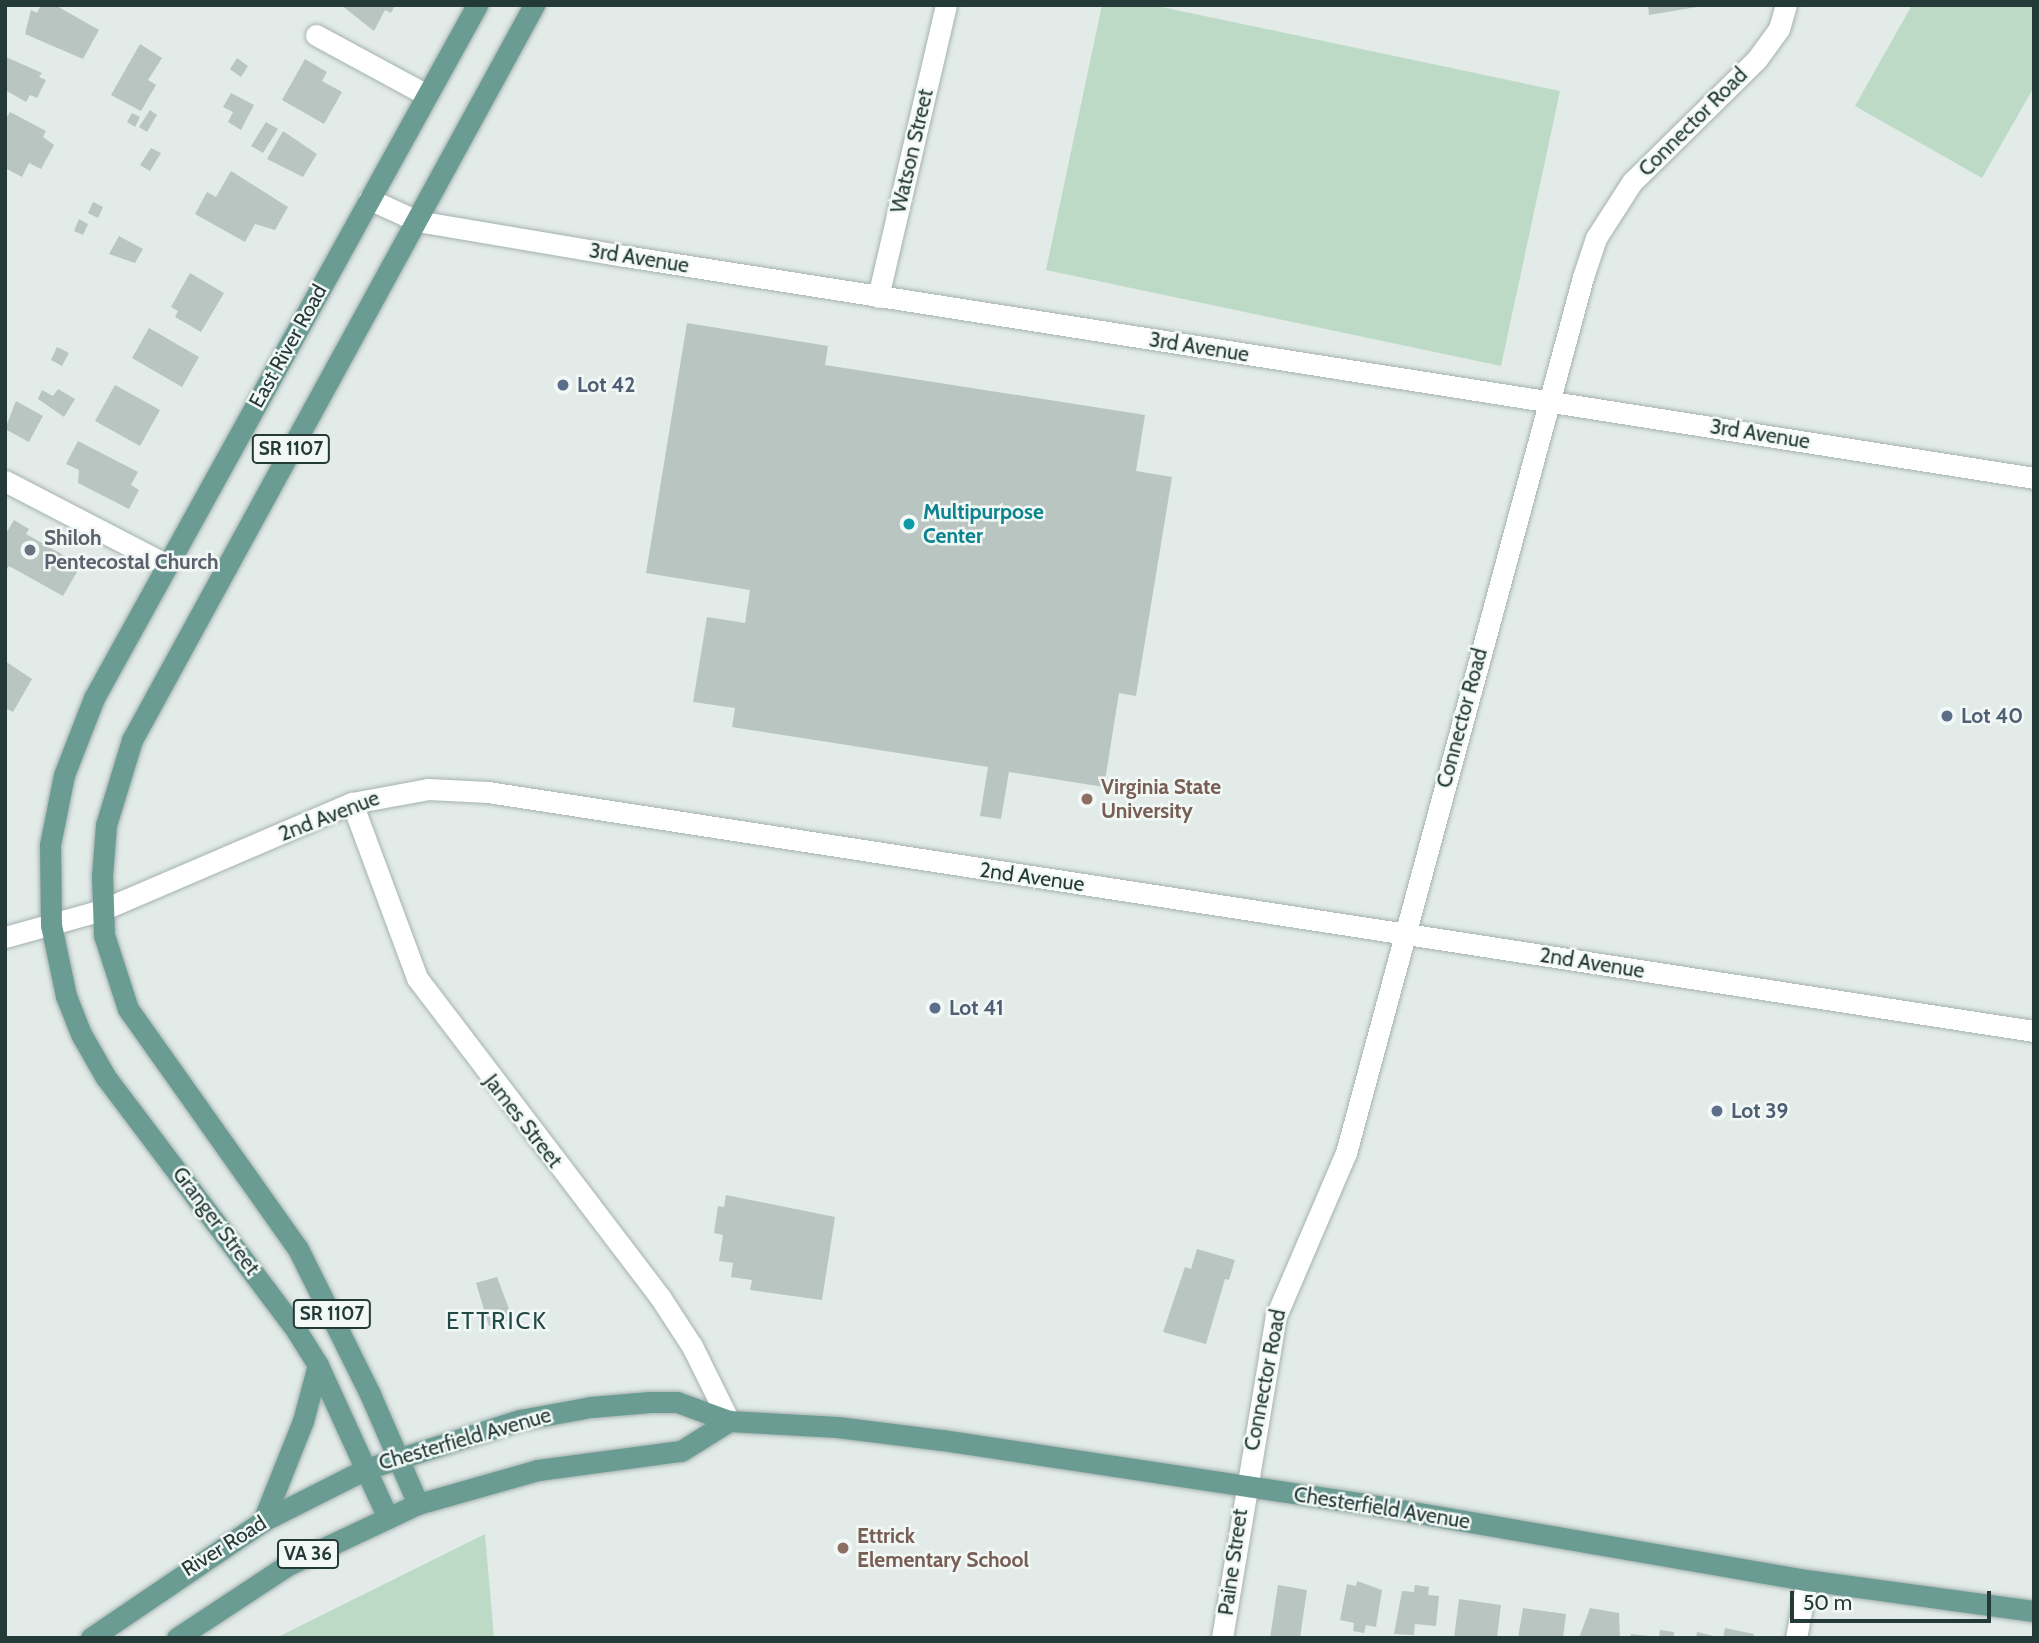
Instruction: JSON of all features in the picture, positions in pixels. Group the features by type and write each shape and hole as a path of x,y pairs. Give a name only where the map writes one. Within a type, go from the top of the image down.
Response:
{"main road":[{"name":"East River Road","path":"51,925 50,845 73,746 167,565 477,5"},
{"name":"SR 1107","path":"418,1504 398,1455 298,1249 244,1167 153,1049 128,1009 111,964 102,910 106,825 132,740 534,5"},
{"name":"Granger Street","path":"51,925 66,996 105,1076 260,1279 318,1365 388,1518"},
{"path":"263,1521 303,1421 318,1365"},
{"name":"Chesterfield Avenue","path":"366,1469 398,1455 520,1420 591,1406 677,1402 729,1421 837,1427 942,1440 1807,1580 2034,1611"},
{"name":"VA 36","path":"177,1638 286,1566 418,1504 538,1470 681,1451 729,1421"},
{"name":"River Road","path":"91,1638 146,1597 263,1521 366,1469"}],"street":[{"name":"Watson Street","path":"878,297 946,5"},
{"name":"Connector Road","path":"1244,1487 1276,1316 1285,1287 1335,1188 1583,277 1612,212 1653,157 1757,59 1779,29 1786,5"},
{"path":"316,34 427,95"},
{"name":"3rd Avenue","path":"369,199 416,221 878,297 2034,478"},
{"path":"5,481 167,565"},
{"name":"2nd Avenue","path":"51,925 102,910 352,803 428,789 488,792 2034,1031"},
{"name":"James Street","path":"352,803 417,978 660,1297 692,1346 729,1421"},
{"path":"5,937 51,925"},
{"name":"Paine Street","path":"1222,1638 1244,1487"},
{"path":"1796,1638 1807,1580"}],"green space":[{"path":"1102,5 1152,5 1560,91 1501,366 1046,270"},
{"path":"1912,5 2034,5 2034,87 1982,178 1855,106"},
{"path":"485,1534 494,1638 276,1638"}],"building":[{"path":"41,5 55,5 99,30 83,59 25,34 31,10 37,13"},
{"path":"341,5 395,5 391,13 385,10 374,31"},
{"path":"1648,5 1696,5 1697,7 1649,15"},
{"path":"140,44 162,58 148,80 156,85 141,111 111,95"},
{"path":"6,57 42,73 39,77 46,80 37,98 30,95 26,102 5,90"},
{"path":"237,58 248,66 241,77 230,69"},
{"path":"305,59 327,72 322,81 342,92 324,124 282,100"},
{"path":"231,93 254,105 241,130 228,122 233,112 223,107"},
{"path":"150,110 157,115 147,132 139,127"},
{"path":"10,112 46,131 43,137 54,145 41,169 29,163 22,177 5,168 5,120"},
{"path":"132,113 140,117 135,127 127,122"},
{"path":"266,122 278,129 263,153 251,146"},
{"path":"283,131 317,154 303,177 267,159"},
{"path":"151,148 161,153 150,171 140,165"},
{"path":"231,171 288,207 275,230 255,224 245,242 195,214 207,192 216,197"},
{"path":"93,202 103,207 98,218 88,213"},
{"path":"79,219 88,224 83,235 74,231"},
{"path":"119,236 143,249 135,263 109,254"},
{"path":"190,273 224,293 201,332 175,317 178,311 171,307"},
{"name":"Multipurpose Center","path":"687,323 828,346 825,365 1145,415 1136,471 1172,477 1136,696 1119,693 1104,787 1009,772 1001,819 980,816 988,767 732,727 735,708 693,702 707,617 745,623 750,590 646,573"},
{"path":"149,328 199,357 182,387 132,358"},
{"path":"57,347 69,353 62,366 51,360"},
{"path":"115,385 160,410 140,446 95,421"},
{"path":"58,389 75,399 64,417 38,399 42,390 53,396"},
{"path":"16,401 43,416 29,442 5,429"},
{"path":"78,441 138,472 131,485 139,490 129,509 78,483 79,470 66,464"},
{"name":"Shiloh Pentecostal Church","path":"14,520 29,529 26,534 81,565 63,596 9,566 5,572 5,535"},
{"path":"5,661 32,679 13,712 5,708"},
{"path":"726,1195 835,1217 822,1300 750,1290 752,1280 731,1277 733,1263 719,1261 723,1235 714,1233 718,1206 724,1207"},
{"path":"1197,1249 1235,1260 1229,1280 1225,1279 1206,1344 1163,1332 1185,1267 1191,1269"},
{"path":"497,1277 513,1319 489,1326 476,1283"},
{"path":"1357,1581 1382,1590 1376,1627 1366,1625 1364,1633 1353,1631 1354,1623 1340,1620 1347,1584 1356,1586"},
{"path":"1278,1585 1307,1590 1300,1638 1270,1638"},
{"path":"1415,1585 1429,1587 1428,1595 1439,1596 1436,1626 1415,1624 1414,1635 1394,1634 1402,1591 1414,1592"},
{"path":"1459,1599 1501,1605 1497,1638 1454,1638"},
{"path":"1523,1608 1566,1614 1563,1638 1518,1638"},
{"path":"1590,1608 1619,1613 1620,1638 1579,1638"},
{"path":"1725,1628 1754,1634 1753,1638 1723,1638"},
{"path":"1660,1630 1674,1632 1674,1638 1659,1638"},
{"path":"1697,1632 1718,1637 1718,1638 1696,1638"},
{"path":"1631,1634 1649,1636 1649,1638 1630,1638"}],"place":[{"name":"Lot 42","path":"563,385"},
{"name":"Multipurpose Center","path":"909,524"},
{"name":"Shiloh Pentecostal Church","path":"30,550"},
{"name":"Lot 40","path":"1947,716"},
{"name":"Virginia State University","path":"1087,799"},
{"name":"Lot 41","path":"935,1008"},
{"name":"Lot 39","path":"1717,1111"},
{"name":"Ettrick Elementary School","path":"843,1548"}],"district":[{"name":"ETTRICK","path":"497,1321"}]}
